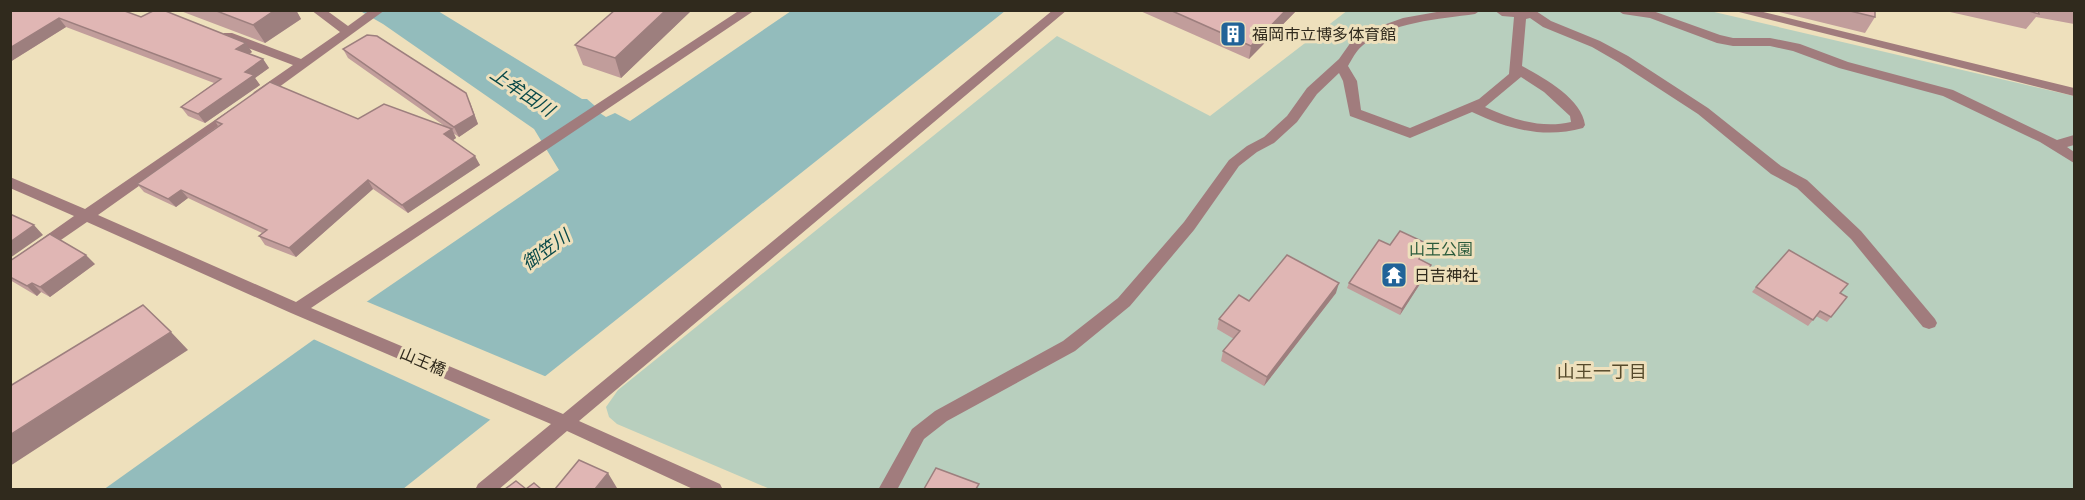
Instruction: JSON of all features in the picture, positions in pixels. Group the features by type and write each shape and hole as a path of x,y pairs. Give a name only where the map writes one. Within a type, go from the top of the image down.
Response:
{"street":[{"path":"316,10 348,32"},
{"path":"10,269 379,10"},
{"path":"304,311 521,159 748,10"},
{"path":"484,489 1061,10"},
{"path":"887,489 918,434 941,416 1069,346 1124,302 1190,226 1234,163 1252,149 1269,140 1292,119 1312,91 1341,65 1355,45 1368,35 1407,21 1475,10"},
{"path":"1500,10 1531,13 1547,24 1596,44 1703,111 1776,170 1802,184 1856,235 1929,324"},
{"path":"1623,10 1653,15 1717,39 1733,42 1770,42 1796,47 1844,65 1948,93 2010,121 2074,158"},
{"path":"1744,11 2074,92"},
{"path":"1341,65 1350,81 1355,113 1410,133 1484,102 1515,76 1531,13"},
{"path":"213,31 303,64"},
{"path":"1473,107 1532,129 1557,130 1578,125 1577,115 1571,108 1535,79 1516,68"},
{"path":"2055,146 2074,140"},
{"name":"山王橋","path":"10,182 304,311 566,422 714,489"}],"green space":[{"name":"山王公園","path":"1348,10 1710,11 2074,96 2074,489 770,489 617,424 609,417 606,407 618,390 1057,36 1210,116"}],"water":[{"path":"353,11 438,11 582,99 587,99 595,106 592,108 606,117 615,113 630,121 791,11 1005,11 403,489 103,490 372,298 559,170 534,129 383,24 362,12"}],"pier":[{"path":"363,300 547,377 493,421 311,338"}],"building":[{"path":"10,10 122,10 141,17 155,10 163,10 246,43 236,49 263,59 245,72 254,75 198,114 181,107 221,79 59,18 10,48"},
{"path":"214,10 275,10 253,25"},
{"path":"615,10 666,10 615,58 575,45"},
{"path":"1170,10 1286,10 1251,46"},
{"path":"1846,10 1875,10 1875,17"},
{"path":"2025,10 2038,10 2039,14"},
{"path":"367,35 377,36 466,93 474,115 454,127 343,49"},
{"path":"270,82 358,119 384,104 452,129 444,134 475,156 402,205 368,180 289,248 259,236 267,230 181,190 168,199 137,184 222,124 215,121"},
{"path":"10,214 34,225 10,242"},
{"path":"1400,231 1428,244 1419,259 1431,265 1402,309 1349,283 1379,240 1390,245"},
{"path":"50,234 86,255 40,287 32,283 27,286 10,277 10,261"},
{"path":"1789,250 1848,284 1840,293 1847,297 1831,317 1820,311 1813,320 1756,287"},
{"path":"1287,255 1339,283 1267,377 1223,351 1240,331 1219,319 1239,295 1249,301"},
{"path":"143,305 171,332 10,435 10,386"},
{"path":"579,460 608,473 595,489 555,489"},
{"path":"936,468 979,484 976,489 924,489"},
{"path":"516,481 526,489 505,489"},
{"path":"534,483 541,489 526,489"}],"place":[{"name":"福岡市立博多体育館","path":"1233,34"},
{"name":"日吉神社","path":"1394,275"}],"district":[{"name":"山王一丁目","path":"1602,372"}],"water label":[{"name":"上牟田川","path":"522,92"},
{"name":"御笠川","path":"546,250"}]}
